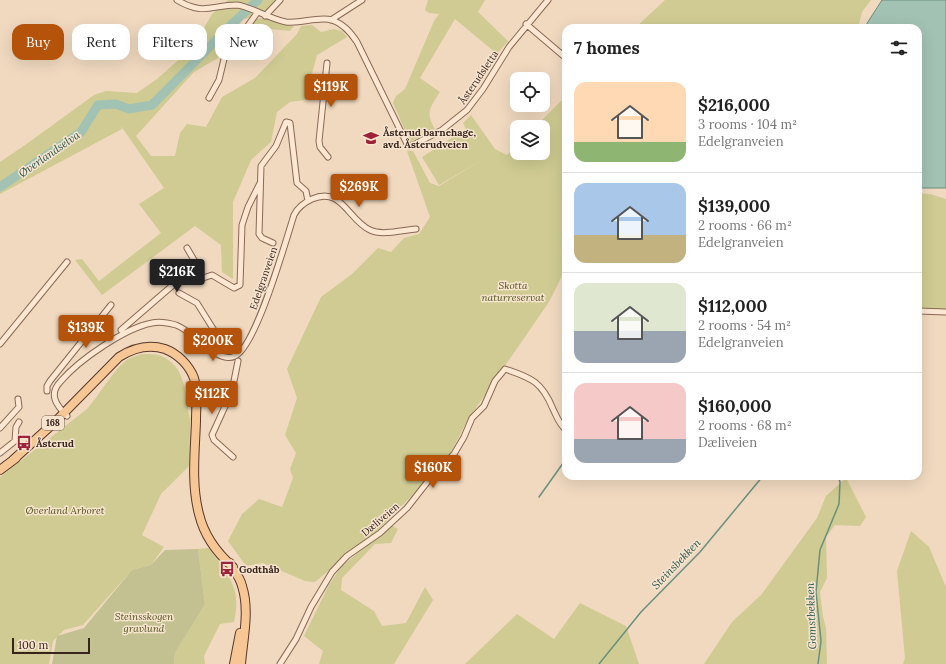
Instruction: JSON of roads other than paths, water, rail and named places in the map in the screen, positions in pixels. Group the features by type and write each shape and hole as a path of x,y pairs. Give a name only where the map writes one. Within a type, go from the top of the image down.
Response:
{"main road":[{"name":"168","path":"0,470 37,444 88,392 92,385 111,363 131,350 150,346 163,348 175,354 187,365 195,384 195,471 197,503 202,524 224,559 233,567 244,590 245,612 241,664"},
{"name":"168","path":"234,664 245,612"}],"street":[{"path":"179,0 188,6 203,9 234,5 243,6 265,16 296,22 331,20 362,0"},
{"path":"265,16 280,0"},
{"name":"Åsterudsletta","path":"331,20 340,24 355,38 408,146 413,145 442,130 467,110 483,89 509,47 526,24 548,0"},
{"path":"209,98 220,80 224,59 257,13"},
{"path":"526,24 562,55"},
{"path":"327,63 319,141 320,147 328,158"},
{"path":"273,243 262,238 260,234 261,166 276,146 285,124 290,124 297,183 306,191 308,201 320,196 333,198 369,230 377,232 416,229"},
{"path":"197,280 212,275 230,287 234,288 240,285 242,224 248,207 261,181"},
{"name":"Edelgranveien","path":"66,415 56,403 54,394 57,386 65,376 98,350 123,335 152,323 176,325 186,329 220,356 232,358 240,353 244,349 252,334 268,294 294,215 302,204 308,201"},
{"path":"122,330 131,324 159,296 186,276 195,266 194,260 187,248"},
{"path":"0,344 67,262"},
{"path":"179,293 197,303 217,335"},
{"path":"47,391 47,386 50,381 111,305"},
{"path":"922,311 946,312"},
{"path":"233,457 214,440 212,435 232,391 238,361"},
{"name":"Dæliveien","path":"280,664 296,639 311,608 332,572 347,556 380,533 402,513 429,480 454,454 464,437 472,418 484,406 495,382 505,369 535,381 542,387 546,392 559,424 562,427"},
{"path":"0,428 19,407 18,399"},
{"path":"0,453 15,441 16,427 19,422"}],"waterway":[{"name":"Øverlandselva","path":"0,187 81,132 98,105 116,104 129,109 152,105 233,23 258,0"},
{"path":"539,497 562,465"},
{"name":"Steinsbekken","path":"599,664 641,612 700,552 760,480"},
{"name":"Gomstbekken","path":"818,664 821,641 816,592 820,550 839,504 839,480"}],"place":[{"name":"Åsterud barnehage, avd. Åsterudveien","path":"371,138"},
{"name":"Åsterud","path":"24,443"},
{"name":"Godthåb","path":"227,569"}],"park label":[{"name":"Skotta naturreservat","path":"513,290"},
{"name":"Øverland Arboret","path":"65,510"},
{"name":"Steinsskogen gravlund","path":"144,622"}]}
